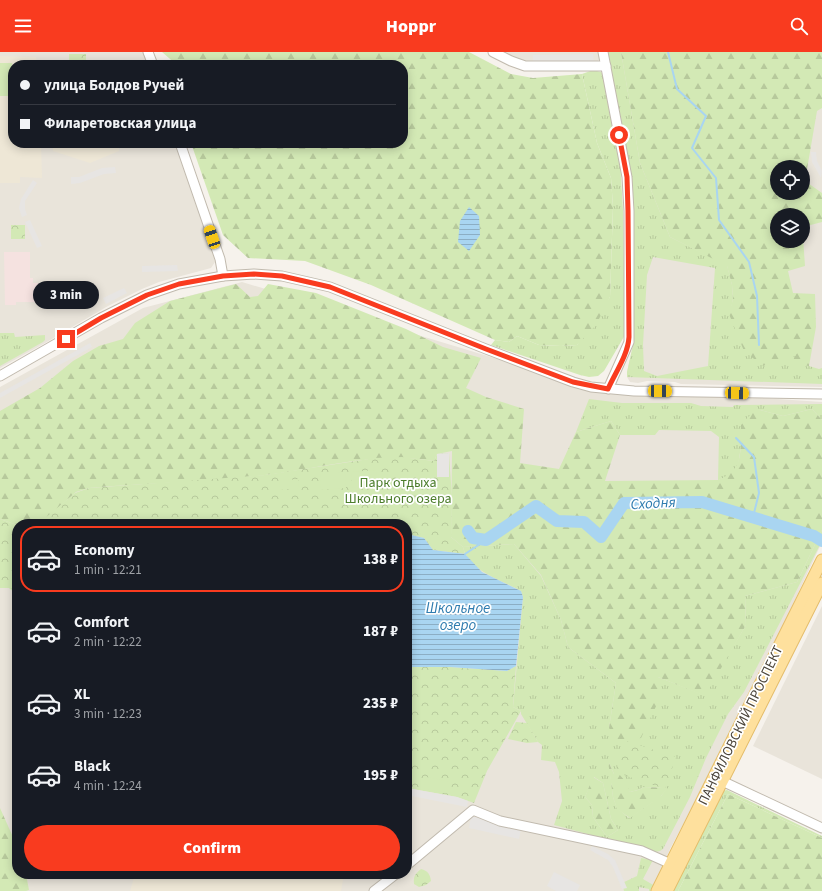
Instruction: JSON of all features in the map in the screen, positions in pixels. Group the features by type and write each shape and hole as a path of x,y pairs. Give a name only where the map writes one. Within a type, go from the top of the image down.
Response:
{"main road":[{"name":"ПАНФИЛОВСКИЙ ПРОСПЕКТ","path":"657,891 822,560"},
{"name":"ПАНФИЛОВСКИЙ ПРОСПЕКТ","path":"667,891 822,583"}],"street":[{"path":"493,52 511,61 526,66 606,66"},
{"path":"603,52 627,177 629,260 628,342 608,389"},
{"path":"182,148 220,259 223,276"},
{"path":"0,376 101,318 147,295 179,284 223,276 254,274 282,276 330,287 573,382 608,389 822,394"},
{"path":"722,781 822,828"},
{"path":"412,861 472,810 500,821 642,851 671,864"},
{"path":"374,891 390,879"}],"shaded area":[{"path":"0,52 144,52 147,60 8,60 8,148 177,148 214,254 215,262 211,268 159,282 142,289 108,306 0,368"},
{"path":"500,52 600,52 600,59 596,63 533,64 518,60"},
{"path":"608,52 822,52 822,387 681,384 675,382 647,381 638,383 630,382 627,377 627,372 633,345 633,289 624,145"},
{"path":"593,54 594,62 533,63 533,55"},
{"path":"0,56 36,57 36,60 8,60 8,148 41,148 42,178 20,177 20,183 0,183"},
{"path":"53,148 119,148 119,151 90,163 53,151"},
{"path":"811,152 816,152 817,161 822,171 821,178 812,162"},
{"path":"115,167 116,173 104,174 80,183 71,184 71,177 79,177 102,168"},
{"path":"33,180 37,183 25,201 27,215 22,217 19,208 21,199"},
{"path":"30,220 42,246 37,248 25,222"},
{"path":"4,252 30,252 30,278 33,278 33,283 42,283 42,302 16,302 16,305 5,305"},
{"path":"177,265 178,271 142,272 142,266"},
{"path":"242,282 591,387 822,402 822,542 743,711 670,849 652,891 0,891 0,387 143,308"},
{"path":"124,288 127,293 106,304 103,298"},
{"path":"90,343 92,347 0,398 0,393"},
{"path":"449,453 449,477 437,477 437,454"},
{"path":"822,606 822,779 753,746"},
{"path":"412,789 457,797 468,801 467,807 412,796"},
{"path":"471,816 521,829 519,839 469,828"},
{"path":"592,846 608,854 615,860 627,888 622,889 613,867 608,860 590,850"},
{"path":"554,872 580,885 577,891 556,891 547,886"},
{"path":"134,879 343,879 341,891 130,891"}],"green space":[{"path":"162,52 469,52 511,74 533,78 582,74 597,143 611,178 613,207 610,297 596,325 577,345 539,345 517,336 509,342 495,340 371,285 305,261 248,258 223,235 193,148 408,148 408,60 171,60"},
{"path":"608,52 621,52 640,163 670,237 727,265 732,285 733,299 730,314 800,350 809,366 819,369 822,368 822,384 627,377 633,345 633,289 624,145","holes":["653,257 715,268 708,366 657,376 644,371 643,345 647,275"]},
{"path":"621,52 822,52 822,108 817,111 809,160 770,160 770,200 810,200 810,185 822,193 822,222 810,225 810,208 770,208 770,248 804,248 805,266 788,271 793,293 815,294 816,327 809,366 796,364 792,361 799,350 763,366 744,351 729,314 733,299 732,285 727,266 670,237 640,163"},
{"path":"69,54 86,54 86,60 69,60"},
{"path":"0,63 8,63 8,96 0,96"},
{"path":"593,70 601,72 604,77 620,161 623,210 625,335 604,371 598,376 589,377 491,345 495,340 509,342 517,336 539,345 577,345 610,297 613,207 611,178 597,143 582,74"},
{"path":"11,225 25,225 25,239 11,239"},
{"path":"236,284 250,297 258,296 268,284 316,293 406,329 443,347 481,358 466,388 486,397 524,409 520,463 559,469 576,432 611,421 620,435 605,481 718,480 727,476 737,465 740,451 741,425 754,411 760,410 783,416 812,409 822,420 822,530 797,582 745,596 746,625 705,696 658,677 658,702 641,738 618,743 609,728 616,683 568,647 561,620 541,575 514,544 463,547 451,537 452,451 437,454 434,461 412,458 370,459 265,475 89,488 76,492 46,519 12,519 12,523 0,519 0,411 40,388 73,361 99,346 123,339 135,323 170,301"},
{"path":"0,333 14,333 15,337 45,335 45,340 0,366"},
{"path":"589,399 622,403 691,403 701,406 733,407 734,405 822,404 822,420 812,409 783,416 760,410 741,446 738,466 729,476 718,480 719,437 711,431 659,430 655,435 620,435 611,421 576,432"},
{"name":"Парк отдыха Школьного озера","path":"449,453 452,498 451,537 463,547 465,554 433,550 424,538 412,535 412,519 44,519 75,493 89,488 265,475 375,458 402,457 434,461 437,454"},
{"path":"376,470 377,487 352,488 351,472"},
{"path":"345,472 346,488 321,490 320,473"},
{"path":"298,479 299,488 280,490 279,481"},
{"path":"0,519 12,523 12,591 9,588 0,588"},
{"path":"822,530 822,541 744,692 728,714 706,758 690,797 663,849 655,852 554,825 562,801 559,772 555,762 541,760 542,745 538,742 521,714 521,711 513,707 523,597 521,591 479,569 466,555 463,547 514,544 541,576 561,620 568,647 616,683 609,728 658,702 658,677 704,695 746,625 745,596 797,582","holes":["609,763 614,774 630,792 644,787 667,788 661,796 629,818 617,808 613,797","594,777 603,783 611,819 618,830 607,837 593,817 592,805 585,797"]},
{"path":"516,666 513,707 521,711 487,771 474,803 457,797 412,789 412,667 450,667 507,671"},
{"path":"516,722 527,723 538,742 527,743 508,739"},
{"path":"626,741 676,757 665,789 615,772"},
{"path":"608,761 614,774 618,773 626,782 630,792 644,787 668,788 661,796 659,804 653,802 630,818 617,809 613,797"},
{"path":"426,777 452,782 450,794 424,789"},
{"path":"593,777 603,783 611,819 618,830 607,837 593,817 592,805 585,797"},
{"path":"727,790 822,836 822,838 728,794 678,891 673,891 719,794 722,791"},
{"path":"728,794 822,838 822,891 678,891"},
{"path":"0,808 12,835 12,879 27,879 29,890 0,891"},
{"path":"641,858 653,860 643,879 655,886 652,891 639,887 639,891 624,891 622,883 637,876"},
{"path":"421,869 428,873 431,881 426,885 419,887 414,884 414,877"}],"water":[{"path":"469,207 479,216 480,235 469,251 458,242 460,221"},
{"name":"Школьное озеро","path":"412,535 424,538 433,550 465,554 482,572 521,591 523,597 516,666 507,671 450,667 412,667"}],"waterway":[{"path":"668,52 677,89 706,116 692,148 716,178 719,220 749,262 757,296 759,345"},
{"path":"736,438 754,457 759,493 753,517"},
{"name":"Сходня","path":"468,531 473,538 486,540 536,506 557,521 584,522 601,537 624,503 702,502 814,536 822,541"},
{"path":"465,554 486,540"}],"route":[{"path":"66,339 101,318 147,295 179,284 223,276 254,274 282,276 330,287 573,382 591,387 608,389 624,353 629,337 627,177 619,135"}]}
